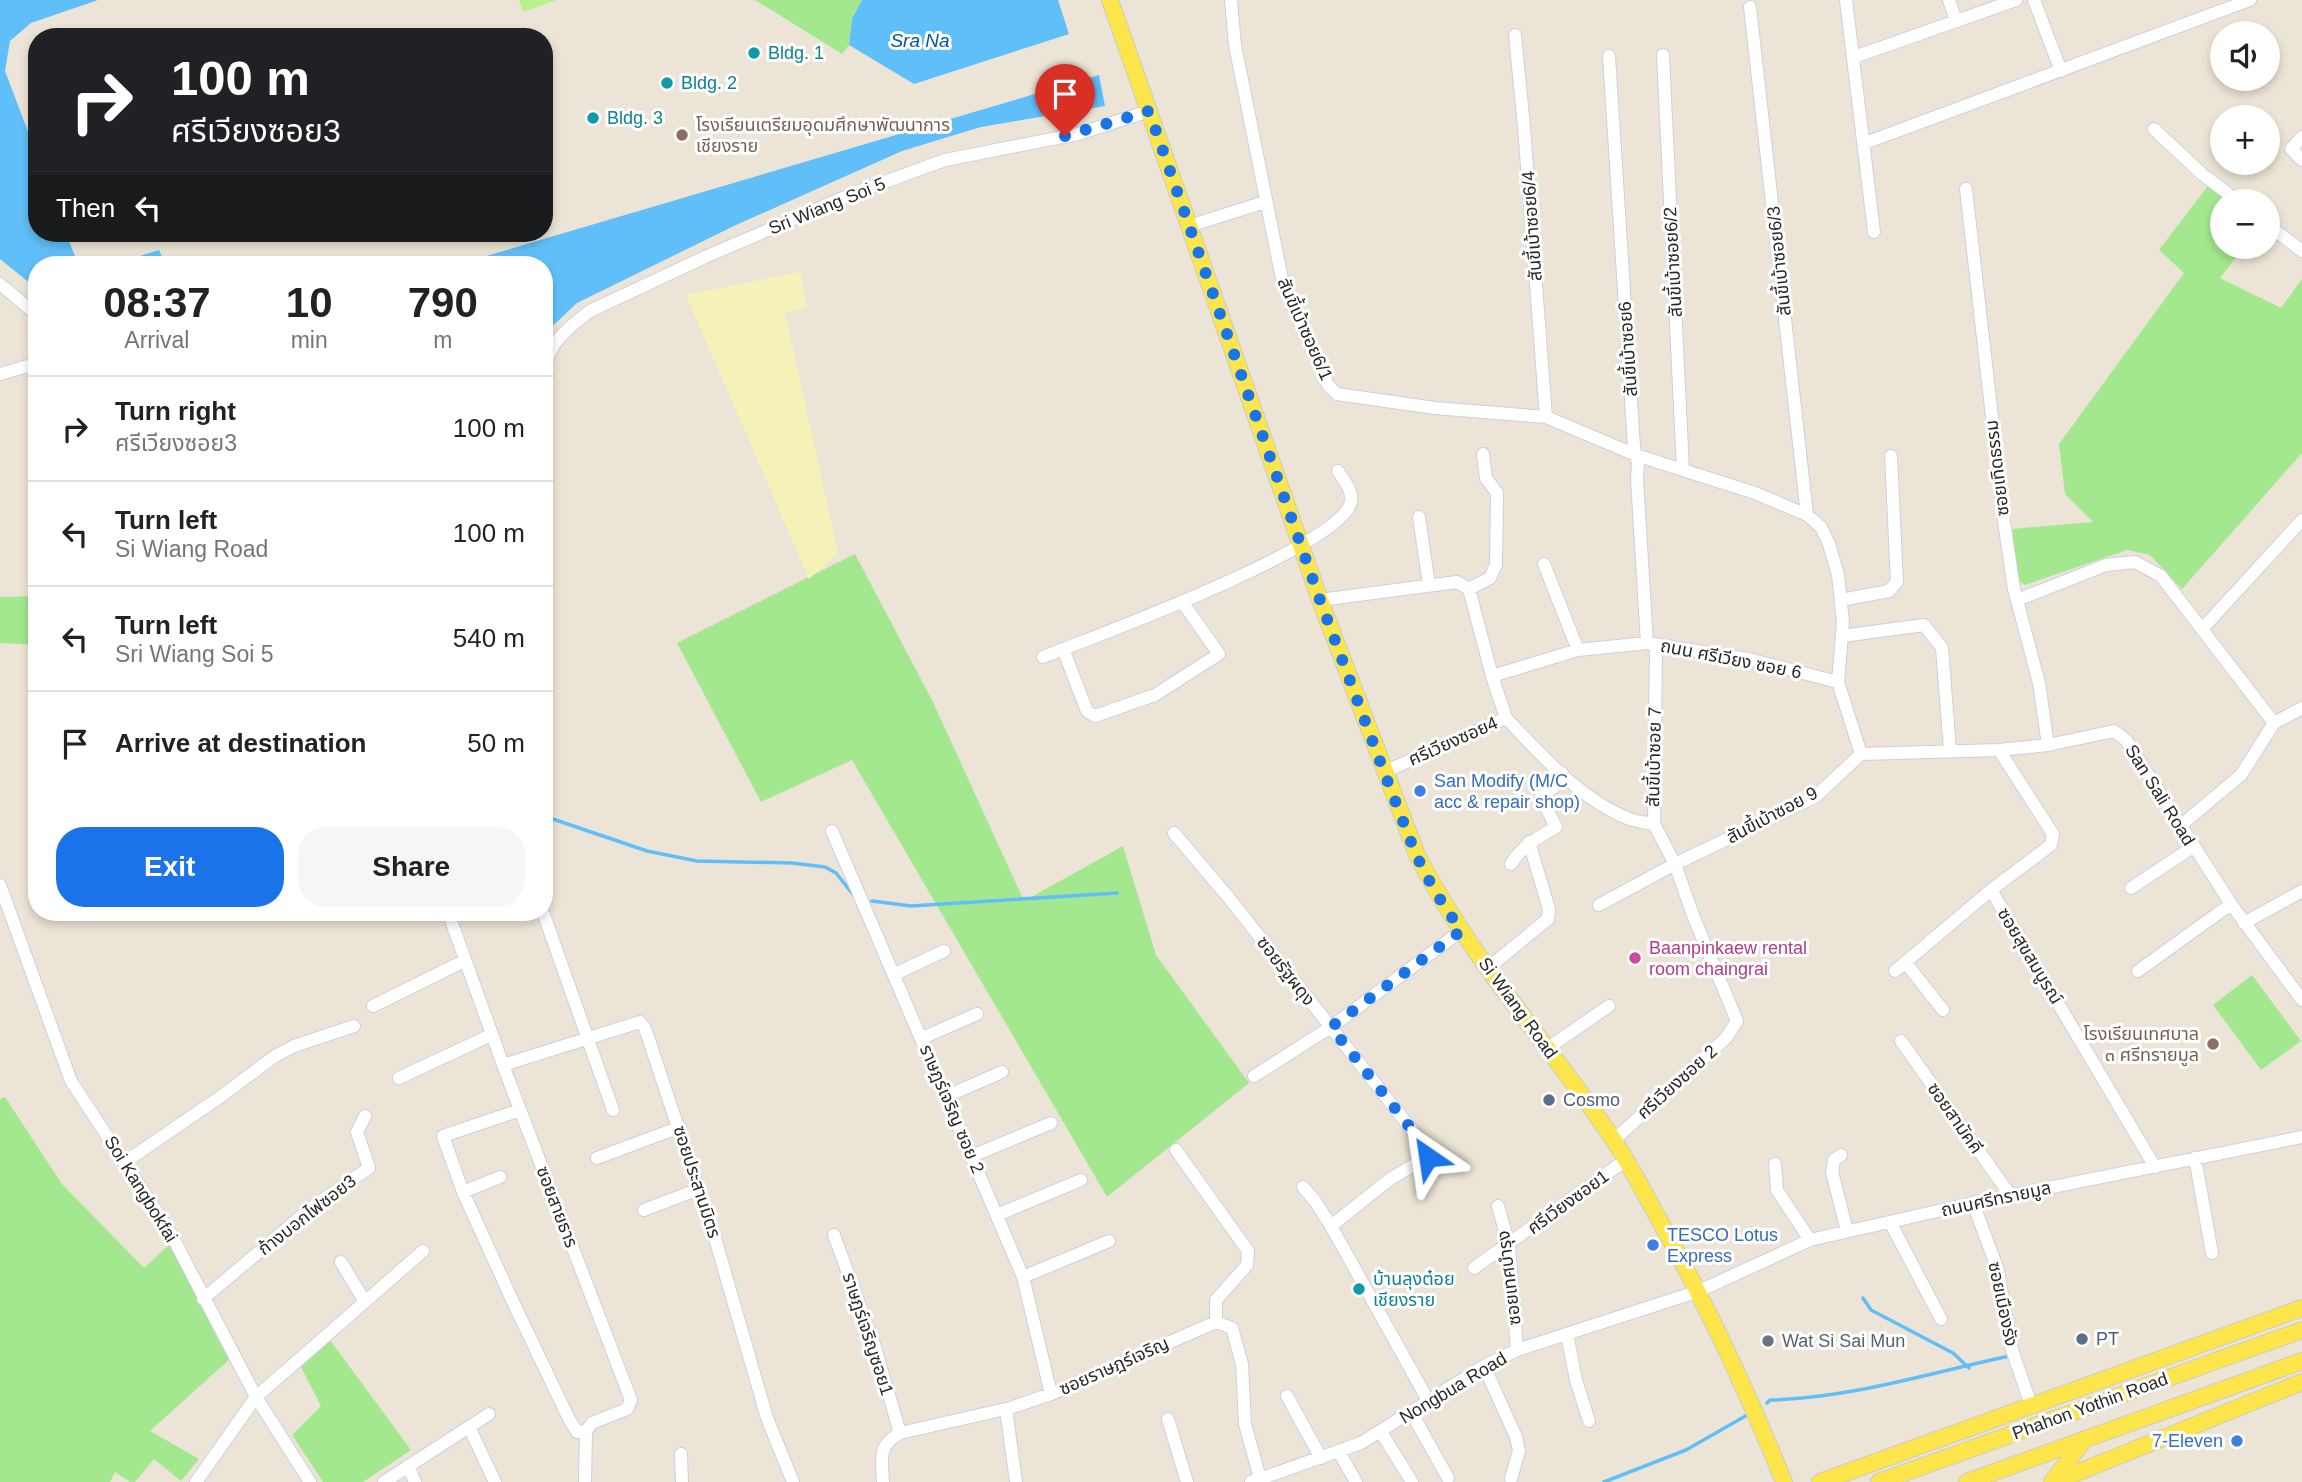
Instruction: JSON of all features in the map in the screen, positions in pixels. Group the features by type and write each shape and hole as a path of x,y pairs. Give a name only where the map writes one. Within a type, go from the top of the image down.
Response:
{"main road":[{"name":"Si Wiang Road","path":"1110,0 1320,600 1416,855 1434,890 1461,931 1548,1048 1626,1160 1699,1291 1749,1395 1784,1482"},
{"path":"1820,1482 2302,1308"},
{"name":"Phahon Yothin Road","path":"1879,1482 2302,1330"},
{"path":"2135,1391 2166,1357"},
{"name":"Phahon Yothin Road","path":"1967,1482 2302,1361"},
{"path":"2273,1371 2302,1373"},
{"path":"2053,1482 2302,1382"},
{"path":"2005,1436 2015,1465"},
{"path":"2053,1482 2085,1439"}],"street":[{"name":"สันขี้เบ้าซอย6/1","path":"1231,0 1230,17 1234,45 1283,284 1328,385 1337,394 1435,408 1546,417 1636,455 1755,493 1807,515"},
{"path":"1846,0 1874,232"},
{"path":"1949,0 1956,21"},
{"path":"1854,57 2016,0"},
{"path":"2034,0 2061,71"},
{"path":"1865,143 2250,0"},
{"name":"สันขี้เบ้าซอย6/3","path":"1750,7 1807,515"},
{"name":"สันขี้เบ้าซอย6/4","path":"1515,35 1546,417"},
{"name":"สันขี้เบ้าซอย6/2","path":"1663,55 1683,470"},
{"name":"สันขี้เบ้าซอย6","path":"1609,56 1651,643"},
{"name":"Sri Wiang Soi 5","path":"553,346 563,333 590,311 797,216 852,194 945,160 1078,134 1149,111"},
{"path":"2154,129 2222,189"},
{"path":"2302,138 2291,149 2302,160"},
{"name":"ซอยเทิดธรรม","path":"1966,188 2004,522 2017,600 2039,683 2048,745"},
{"path":"1189,226 1265,202"},
{"path":"2280,234 2302,251"},
{"path":"0,284 28,307"},
{"path":"0,374 28,366"},
{"path":"1469,589 1490,578 1496,565 1497,493 1486,478 1483,454"},
{"path":"1841,600 1889,592 1897,582 1891,456"},
{"path":"1042,657 1183,603 1301,545 1336,522 1350,505 1352,493 1338,471"},
{"path":"1807,515 1821,527 1838,575 1842,636 1838,682 1861,754"},
{"path":"1419,517 1429,585"},
{"path":"2203,628 2302,520"},
{"path":"2017,600 2106,565 2135,562 2161,576 2274,723"},
{"path":"1544,564 1578,650"},
{"path":"1320,600 1457,582 1469,589 1506,718"},
{"path":"1063,649 1087,711 1095,716 1154,695 1219,654 1183,603"},
{"path":"1842,636 1924,625 1942,648 1950,750"},
{"name":"ถนน ศรีเวียง ซอย 6","path":"1492,676 1578,650 1651,643 1748,659 1838,682"},
{"name":"สันขี้เบ้าซอย 7","path":"1651,643 1654,824 1675,864 1694,918 1737,1021"},
{"path":"2180,826 2241,775 2274,723 2302,708"},
{"name":"ศรีเวียงซอย4","path":"1384,772 1506,718 1589,797 1628,819 1654,824"},
{"name":"San Sali Road","path":"1861,754 1999,750 2048,745 2114,731 2126,740 2244,923 2299,991"},
{"name":"ซอยสุขสมบูรณ์","path":"1944,1010 1900,967 1990,890 2051,845 2053,834 1999,750"},
{"name":"สันขี้เบ้าซอย 9","path":"1599,905 1675,864 1815,797 1861,754"},
{"path":"1511,864 1518,852 1529,842 1556,827 1541,797 1553,787 1562,773"},
{"name":"ราษฎร์เจริญ ซอย 2","path":"832,831 1023,1277 1051,1394"},
{"name":"ซอยรัฐผดุง","path":"1174,833 1229,898 1427,1149 1428,1157 1390,1179 1331,1226"},
{"path":"1488,968 1548,919 1549,909 1529,842"},
{"path":"2131,888 2193,847"},
{"name":"Soi Kangbokfai","path":"0,885 2,899 71,1080 170,1233 256,1397 310,1482"},
{"name":"ซอยสุขสมบูรณ์","path":"1990,890 2155,1167"},
{"path":"2244,923 2302,891"},
{"path":"2138,971 2231,904"},
{"name":"ซอยสายธาร","path":"451,921 491,1035 631,1400 627,1409 592,1423 586,1431"},
{"path":"546,921 613,1110"},
{"path":"1254,1076 1331,1027 1461,931"},
{"path":"895,974 944,951"},
{"path":"373,1006 464,961"},
{"path":"1548,1048 1609,1006"},
{"path":"922,1038 977,1014"},
{"name":"ศรีเวียงซอย 2","path":"1614,1140 1726,1038 1737,1021"},
{"name":"ซอยประสานมิตร","path":"503,1065 640,1022 645,1028 680,1128 767,1418 793,1482"},
{"path":"125,1163 284,1051 354,1026"},
{"path":"399,1078 491,1035"},
{"name":"ซอยสามัคคี","path":"1901,1041 2010,1195"},
{"path":"947,1096 1002,1072"},
{"path":"520,1110 443,1136 463,1192 569,1419 577,1432 586,1431 585,1482"},
{"name":"ก้างบอกไฟซอย3","path":"203,1298 311,1208 369,1168 357,1132 365,1116"},
{"path":"972,1156 1051,1124"},
{"path":"597,1158 680,1128"},
{"name":"ถนนศรีทรายมูล","path":"1699,1291 1810,1240 2010,1195 2302,1137"},
{"path":"1177,1150 1248,1251 1247,1265 1216,1300 1216,1322 1232,1328 1242,1364 1245,1424 1257,1481"},
{"path":"1841,1155 1833,1160 1832,1172 1847,1231"},
{"path":"2195,1158 2212,1253"},
{"name":"ศรีเวียงซอย1","path":"1474,1268 1626,1160"},
{"path":"1776,1164 1777,1190 1810,1240"},
{"path":"463,1192 500,1177"},
{"path":"997,1215 1081,1180"},
{"path":"1303,1188 1331,1226 1429,1402"},
{"path":"643,1210 699,1189"},
{"name":"ซอยเมืองรัง","path":"1973,1203 1998,1270 2011,1347 2031,1405"},
{"name":"ซอยเทศบำรุง","path":"1498,1206 1509,1245 1517,1350"},
{"path":"1890,1223 1941,1318"},
{"name":"ราษฎร์เจริญซอย1","path":"834,1235 874,1343 900,1433"},
{"path":"1023,1277 1109,1241"},
{"path":"196,1482 256,1397 423,1251"},
{"path":"341,1262 365,1302"},
{"name":"Nongbua Road","path":"1257,1481 1339,1451 1381,1432 1484,1366 1517,1350 1699,1291"},
{"name":"ซอยราษฎร์เจริญ","path":"900,1433 1006,1409 1051,1394 1216,1322"},
{"path":"1567,1334 1588,1421"},
{"path":"1484,1366 1516,1437 1519,1451 1511,1479"},
{"path":"1287,1395 1321,1458"},
{"path":"1006,1409 1016,1482"},
{"path":"1411,1412 1448,1478"},
{"path":"384,1482 489,1414"},
{"path":"1168,1419 1187,1482"},
{"path":"469,1427 495,1482"},
{"path":"1381,1432 1412,1482"},
{"path":"883,1482 882,1450 887,1440 900,1433"},
{"path":"1339,1451 1356,1482"},
{"path":"681,1454 682,1482"},
{"path":"408,1466 415,1482"}],"green space":[{"path":"519,0 557,0 523,12"},
{"path":"755,0 862,0 852,19 849,45 842,54"},
{"path":"2207,187 2213,188 2210,189 2210,259 2235,259 2220,278 2281,308 2302,279 2302,453 2182,589 2150,555 2127,550 2025,585 2017,580 2012,529 2093,522 2065,494 2059,444 2184,273 2159,250"},
{"path":"855,554 933,702 1024,901 1123,846 1156,955 1249,1083 1107,1197 852,760 761,802 677,643"},
{"path":"28,596 28,645 0,643 0,597"},
{"path":"2252,975 2301,1041 2261,1070 2213,1005"},
{"path":"5,1097 62,1184 144,1268 171,1243 232,1357 150,1431 199,1459 181,1481 154,1459 135,1482 130,1482 115,1472 110,1482 0,1482 0,1099"},
{"path":"330,1340 411,1450 363,1482 323,1482 292,1435 321,1406 300,1365"}],"sand":[{"path":"800,272 807,307 785,313 838,553 809,579 686,295"}],"water":[{"path":"0,0 98,0 31,23 10,41 5,71 28,131 28,242 69,242 75,256 28,256 28,282 0,259"},
{"name":"Sra Na","path":"862,0 1058,0 1069,34 914,84 849,45 852,19"},
{"path":"1099,75 1105,106 981,127 902,151 736,225 577,303 553,326 553,256 486,256 534,242 553,242 553,236"},
{"path":"159,250 162,256 140,256"}],"waterway":[{"path":"553,819 647,851 697,861 792,863 825,867 836,873 855,897"},
{"path":"872,901 911,906 1117,893"},
{"path":"1863,1298 1871,1310 1953,1353 1969,1368"},
{"path":"1767,1403 1770,1400 1860,1390 2009,1356"},
{"path":"1604,1482 1686,1450 1749,1414"}],"place":[{"name":"Bldg. 1","path":"754,53"},
{"name":"Bldg. 2","path":"667,83"},
{"name":"Bldg. 3","path":"593,118"},
{"name":"โรงเรียนเตรียมอุดมศึกษาพัฒนาการ เชียงราย","path":"682,135"},
{"name":"San Modify (M/C acc & repair shop)","path":"1420,791"},
{"name":"Baanpinkaew rental room chaingrai","path":"1635,958"},
{"name":"โรงเรียนเทศบาล ๓ ศรีทรายมูล","path":"2213,1044"},
{"name":"Cosmo","path":"1549,1100"},
{"name":"TESCO Lotus Express","path":"1653,1245"},
{"name":"บ้านลุงต๋อย เชียงราย","path":"1359,1289"},
{"name":"PT","path":"2082,1339"},
{"name":"Wat Si Sai Mun","path":"1768,1341"},
{"name":"7-Eleven","path":"2237,1441"}],"route":[{"path":"1065,136 1149,111 1320,600 1384,772 1416,855 1434,890 1461,931 1331,1027 1427,1149 1428,1157"}]}
